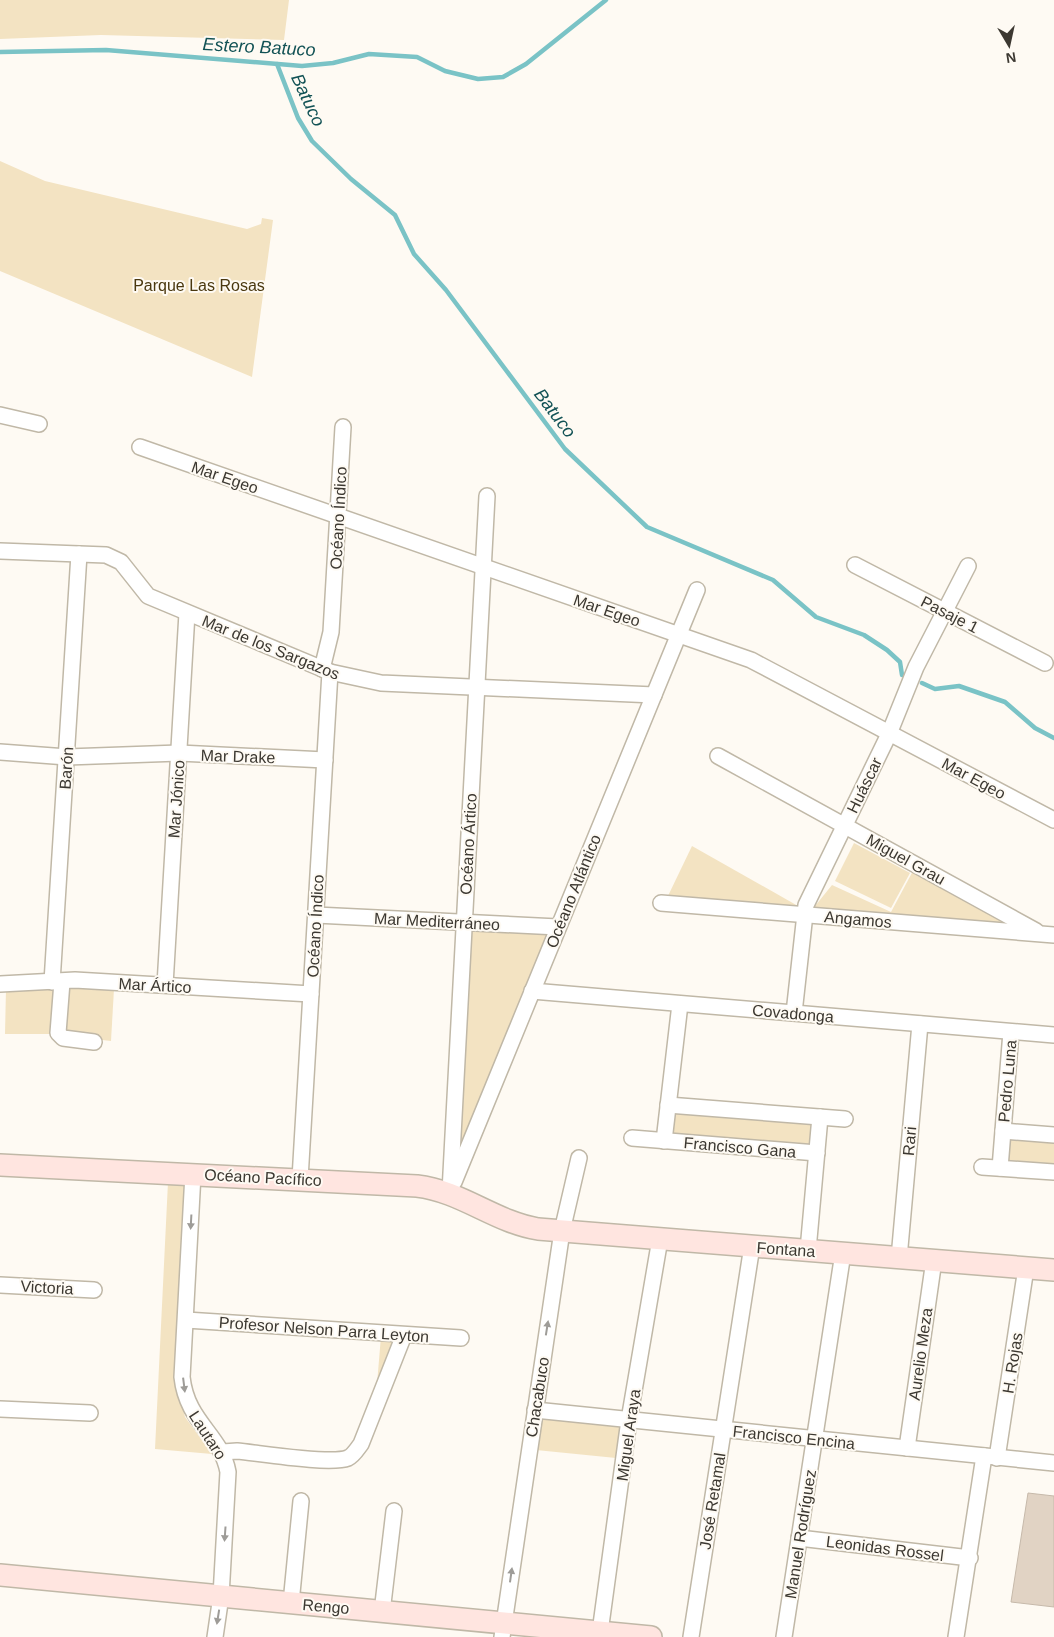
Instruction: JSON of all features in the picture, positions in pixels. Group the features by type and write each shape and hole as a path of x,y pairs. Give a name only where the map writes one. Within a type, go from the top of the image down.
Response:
{"street":[{"path":"0,415 39,424"},
{"name":"Océano Índico","path":"300,1179 324,760 326,670 331,632 343,427"},
{"name":"Mar Egeo","path":"140,447 751,660 1054,820"},
{"name":"Océano Ártico","path":"450,1192 487,496"},
{"name":"Mar de los Sargazos","path":"0,551 114,557 121,562 148,596 326,670 381,683 654,695"},
{"name":"Barón","path":"79,554 67,756 57,982 58,1033 63,1038 94,1042"},
{"name":"Pasaje 1","path":"855,565 1045,663"},
{"name":"Huáscar","path":"794,1013 806,905 889,734 916,668 968,566"},
{"name":"Océano Atlántico","path":"450,1192 697,590"},
{"name":"Mar Jónico","path":"164,986 188,613"},
{"name":"Mar Drake","path":"0,752 67,756 179,753 324,760"},
{"name":"Miguel Grau","path":"718,756 1048,934"},
{"name":"Angamos","path":"661,903 1048,934"},
{"name":"Mar Mediterráneo","path":"316,915 558,927"},
{"name":"Mar Ártico","path":"0,984 75,980 311,994"},
{"name":"Covadonga","path":"532,991 1054,1036"},
{"name":"Francisco Gana","path":"664,1141 680,1004"},
{"name":"Rari","path":"898,1258 920,1024"},
{"name":"Pedro Luna","path":"1000,1168 1011,1032"},
{"path":"668,1105 845,1119"},
{"name":"Francisco Gana","path":"808,1250 820,1117"},
{"name":"Pedro Luna","path":"1003,1131 1054,1135"},
{"name":"Francisco Gana","path":"632,1138 817,1153"},
{"name":"Chacabuco","path":"503,1630 562,1231 579,1158"},
{"name":"Océano Pacífico","path":"0,1165 417,1186 450,1192 518,1224"},
{"path":"982,1167 1054,1172"},
{"name":"Lautaro","path":"193,1174 182,1377 184,1390 192,1412 222,1452 228,1478 221,1596 214,1637"},
{"name":"Fontana","path":"518,1224 533,1228 562,1231 1054,1270"},
{"name":"Miguel Araya","path":"600,1632 629,1420 660,1239"},
{"name":"José Retamal","path":"690,1637 752,1246"},
{"name":"Manuel Rodríguez","path":"784,1637 843,1253"},
{"name":"Aurelio Meza","path":"907,1448 934,1260"},
{"name":"H. Rojas","path":"956,1637 1026,1268"},
{"name":"Victoria","path":"0,1285 94,1290"},
{"name":"Profesor Nelson Parra Leyton","path":"186,1320 461,1338"},
{"path":"222,1452 237,1451 329,1460 347,1458 361,1444 404,1335"},
{"path":"0,1409 90,1413"},
{"name":"Francisco Encina","path":"535,1410 1054,1463"},
{"path":"291,1603 301,1502"},
{"path":"382,1612 394,1511"},
{"name":"Leonidas Rossel","path":"799,1538 970,1558"},
{"name":"Rengo","path":"0,1575 382,1612 503,1630 600,1632 651,1637"}],"green space":[{"path":"0,0 289,0 284,40 101,35 0,39"},
{"name":"Parque Las Rosas","path":"0,161 45,181 247,229 261,224 262,218 273,220 252,377 0,271"},
{"path":"854,843 910,873 891,908 835,881"},
{"path":"692,846 798,906 667,898"},
{"path":"914,869 1026,930 811,911 832,885 891,912"},
{"path":"468,927 550,933 455,1171"},
{"path":"58,986 54,1034 5,1034 6,989"},
{"path":"66,987 114,989 111,1041 67,1036 63,1031"},
{"path":"674,1110 816,1123 813,1147 670,1137"},
{"path":"1007,1136 1054,1140 1054,1167 1004,1163"},
{"path":"168,1182 186,1182 178,1389 185,1417 212,1454 155,1449"},
{"path":"381,1336 401,1337 377,1384"},
{"path":"541,1417 623,1427 616,1458 536,1450"}],"building":[{"path":"1028,1493 1054,1496 1054,1607 1011,1602"}],"waterway":[{"name":"Estero Batuco","path":"0,52 106,50 302,66 333,63 369,54 417,57 445,71 478,79 503,77 526,64 606,0"},
{"name":"Batuco","path":"277,64 298,118 312,141 351,179 395,215 414,254 446,290 565,449 647,527 773,580 816,617 864,635 887,650 900,662 902,675"},
{"name":"Batuco","path":"922,683 935,689 959,686 1005,702 1035,728 1054,738"}]}
